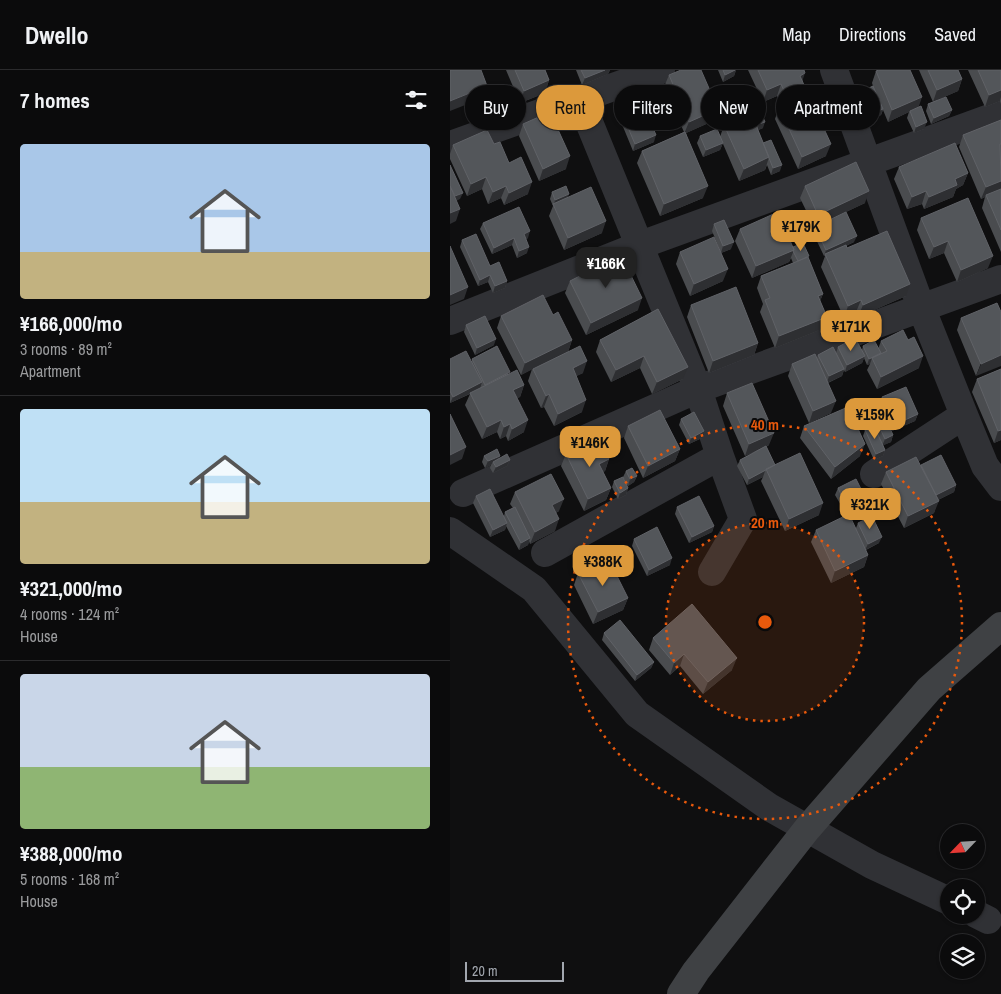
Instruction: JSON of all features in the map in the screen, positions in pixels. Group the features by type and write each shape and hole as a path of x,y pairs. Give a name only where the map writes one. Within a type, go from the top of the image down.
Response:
{"street":[{"path":"604,91 661,70"},
{"path":"834,70 921,307 964,415 985,466 1001,487"},
{"path":"450,321 638,246 868,164 1001,114"},
{"path":"450,145 536,115"},
{"path":"592,130 698,389 743,519 712,572"},
{"path":"463,493 698,389 1001,279"},
{"path":"874,474 964,415"},
{"path":"545,553 720,456"},
{"path":"450,531 534,589 637,714 759,800 807,829 872,865 940,897"},
{"path":"681,994 696,971 807,829 929,690 1001,626"}],"building":[{"path":"450,70 481,70 487,85 465,85 465,95 450,101"},
{"path":"515,70 545,70 549,80 526,90 526,85 521,85"},
{"path":"581,70 605,70 585,78"},
{"path":"681,70 701,70 708,85 701,85 701,117 691,121 691,85 673,85 669,75"},
{"path":"723,70 735,70 725,75"},
{"path":"758,70 804,70 805,73 800,76 804,85 781,84 767,90"},
{"path":"910,70 922,97 892,110 876,71"},
{"path":"928,70 958,70 962,79 937,90"},
{"path":"978,70 1001,70 1001,90 989,95"},
{"path":"946,97 952,110 934,118 928,104"},
{"path":"921,106 927,122 916,127 910,111"},
{"path":"536,118 536,130 558,130 570,156 543,169 526,130 526,123"},
{"path":"1001,120 1001,181 986,187 963,135"},
{"path":"487,130 494,144 500,142 509,163 521,157 532,182 509,193 506,186 493,192 486,177 471,184 453,145"},
{"path":"629,130 654,130 656,135 635,144"},
{"path":"717,130 723,143 706,150 700,136"},
{"path":"726,130 758,130 769,157 744,169"},
{"path":"790,130 825,130 831,144 802,157"},
{"path":"685,132 708,186 664,204 642,151"},
{"path":"771,140 782,165 773,168 763,143"},
{"path":"955,143 968,173 955,179 957,185 929,197 926,191 912,197 899,167"},
{"path":"856,162 869,191 818,215 805,186"},
{"path":"450,165 463,193 455,196 450,186"},
{"path":"450,186 460,209 450,213"},
{"path":"566,186 569,194 555,200 552,192"},
{"path":"591,187 606,221 568,238 553,204"},
{"path":"1001,189 1001,230 986,195"},
{"path":"968,198 993,256 961,270 948,241 934,247 921,218"},
{"path":"519,207 530,231 524,234 529,247 519,251 514,238 494,248 483,223"},
{"path":"778,212 794,250 756,266 740,229"},
{"path":"846,212 857,236 826,250 815,227"},
{"path":"724,220 734,242 723,246 714,224"},
{"path":"887,231 910,284 863,305 861,300 848,306 825,254 846,245 847,248"},
{"path":"476,234 490,266 499,262 507,281 495,286 490,275 480,280 462,240"},
{"path":"714,237 728,269 694,284 680,252"},
{"path":"803,243 809,256 798,261 793,247"},
{"path":"450,246 468,287 450,295"},
{"path":"621,255 642,298 591,323 570,281"},
{"path":"808,257 823,294 818,296 827,317 779,336 765,300 770,298 761,276"},
{"path":"736,287 758,343 713,361 691,305"},
{"path":"543,295 553,315 558,312 572,340 525,363 501,316"},
{"path":"997,303 1001,312 1001,355 981,364 961,318"},
{"path":"658,309 688,367 657,382 644,356 616,370 600,340"},
{"path":"485,316 496,339 477,348 466,325"},
{"path":"903,330 908,340 914,337 923,356 881,377 872,358 887,351 881,341"},
{"path":"855,338 865,356 847,365 838,347"},
{"path":"874,340 881,353 869,359 863,346"},
{"path":"497,346 510,372 485,385 472,359"},
{"path":"580,346 587,361 573,368 586,400 558,414 549,394 546,396 533,369"},
{"path":"833,347 844,369 829,376 818,355"},
{"path":"466,351 482,382 453,397 450,391 450,359"},
{"path":"815,354 836,401 813,411 792,364"},
{"path":"1001,369 1001,430 998,431 977,379"},
{"path":"517,370 524,385 513,390 528,420 512,429 510,424 504,427 501,420 487,427 470,393"},
{"path":"752,383 774,433 749,444 727,393"},
{"path":"906,387 918,414 894,425 882,397"},
{"path":"878,401 893,435 885,439 869,405"},
{"path":"848,407 865,444 835,467 804,426"},
{"path":"660,410 680,449 648,466 628,426"},
{"path":"694,412 704,431 691,438 681,419"},
{"path":"450,414 466,447 450,455"},
{"path":"874,426 885,450 876,454 865,430"},
{"path":"598,438 609,459 599,464 611,488 588,499 566,454"},
{"path":"766,446 775,465 749,479 740,460"},
{"path":"497,449 500,456 488,461 484,456"},
{"path":"800,453 823,503 789,519 766,469"},
{"path":"507,454 510,460 496,467 493,462"},
{"path":"941,455 956,485 936,495 921,465"},
{"path":"916,457 939,501 908,516 886,472"},
{"path":"632,468 637,476 630,479 626,471"},
{"path":"551,474 564,499 552,505 559,519 535,532 515,492"},
{"path":"623,477 628,488 620,493 614,481"},
{"path":"856,479 862,491 844,501 838,488"},
{"path":"490,489 507,523 493,530 476,496"},
{"path":"699,496 714,526 692,537 677,507"},
{"path":"515,507 530,538 521,543 505,512"},
{"path":"849,514 868,555 835,571 816,530"},
{"path":"872,516 882,537 868,544 858,523"},
{"path":"657,527 672,558 649,570 634,539"},
{"path":"596,564 601,574 613,568 628,598 598,612 578,573"},
{"path":"692,604 737,658 708,682 684,654 674,663 653,638"},
{"path":"620,620 654,662 637,675 604,633"}]}
